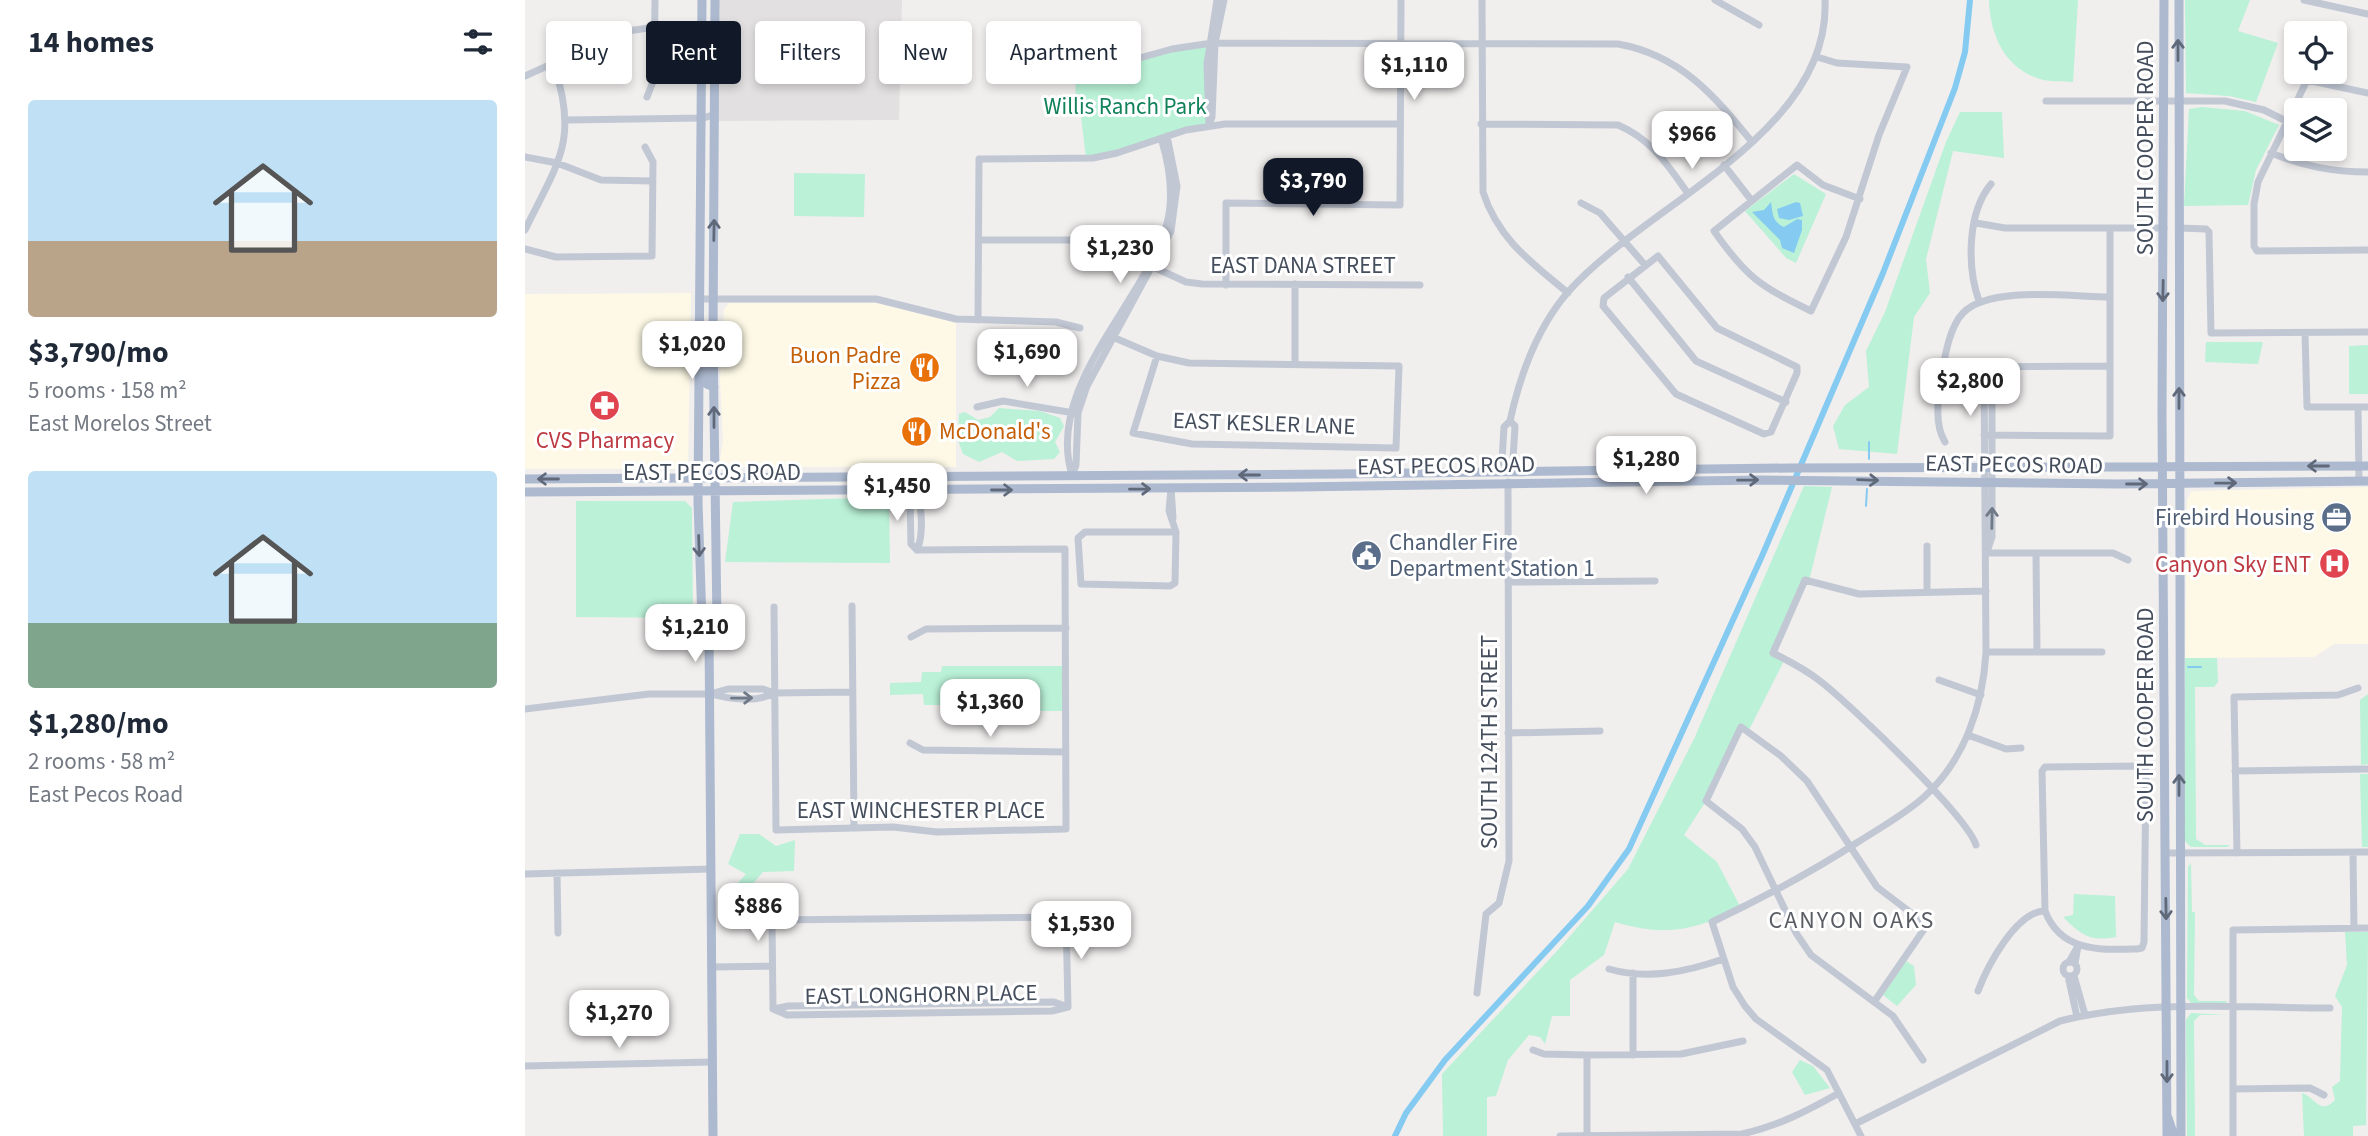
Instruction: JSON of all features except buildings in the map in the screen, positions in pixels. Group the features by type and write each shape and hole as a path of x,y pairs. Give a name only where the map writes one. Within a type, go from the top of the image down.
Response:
{"main road":[{"path":"702,0 698,491 702,621 709,634 713,1136"},
{"path":"709,634 717,622 713,299 715,0"},
{"name":"SOUTH COOPER ROAD","path":"2164,0 2162,484 2167,1136"},
{"name":"SOUTH COOPER ROAD","path":"2179,0 2181,1136"},
{"path":"701,344 707,359 707,384 714,387"},
{"name":"EAST PECOS ROAD","path":"525,479 2363,466"},
{"path":"1508,471 1508,482"},
{"path":"1298,474 1298,487"},
{"path":"1171,475 1171,488"},
{"path":"1072,476 1072,489"},
{"path":"885,477 885,490"},
{"path":"582,479 583,492"},
{"name":"EAST PECOS ROAD","path":"525,492 1298,487 1784,480 2162,484 2364,481"},
{"path":"2167,1118 2172,1124 2174,1136"}],"street":[{"path":"655,0 655,21"},
{"path":"1209,125 1206,104 1217,0"},
{"path":"1212,43 1224,0"},
{"path":"1226,285 1226,203 1400,205 1401,0"},
{"path":"1482,0 1483,192 1489,213 1513,247 1568,293"},
{"path":"1715,0 1759,25"},
{"path":"1508,471 1502,461 1504,427 1510,421 1531,351 1551,314 1568,293 1624,240 1724,165 1791,104 1817,57 1825,0"},
{"path":"2304,0 2368,14"},
{"path":"1141,58 1172,49 1212,43 1618,44 1659,56 1699,81 1752,142"},
{"path":"1817,57 1837,62 1907,67 1879,135 1860,199 1846,237 1811,311 1762,286 1732,257 1714,231 1797,165 1823,185 1860,199"},
{"path":"525,76 546,68"},
{"path":"2298,98 2307,80 2368,93"},
{"path":"525,230 557,163 567,120 558,84"},
{"path":"647,97 652,84"},
{"path":"2046,101 2235,102 2264,110 2284,120"},
{"path":"567,120 702,118 715,115"},
{"path":"978,320 979,159 1093,158 1209,125 1399,124"},
{"path":"1481,124 1618,125 1637,133 1650,144 1688,192"},
{"path":"2284,125 2258,182 2254,204 2257,251 2368,250"},
{"path":"1072,476 1068,462 1075,413 1111,336 1166,234 1171,186 1164,137"},
{"path":"525,248 556,257 652,256 653,162 645,147"},
{"path":"2271,153 2307,167 2338,172 2368,172"},
{"path":"525,158 557,163 601,180 652,181"},
{"path":"1724,165 1752,201"},
{"path":"1979,301 1971,278 1969,252 1985,192 1991,184"},
{"path":"1581,203 1600,214 1645,265"},
{"path":"1976,223 2005,228 2164,228"},
{"path":"1988,435 2110,436 2110,228"},
{"path":"2179,228 2206,229 2211,241 2211,333 2368,332"},
{"path":"979,240 1080,240 1142,231 1166,234"},
{"path":"1658,256 1717,328 1797,367 1786,402 1771,432 1764,433 1676,394 1602,302 1645,265 1658,256"},
{"name":"EAST DANA STREET","path":"1150,266 1187,282 1226,285 1420,285"},
{"path":"1628,277 1696,361 1786,402"},
{"path":"1111,336 1157,356 1189,363 1295,364 1295,284"},
{"path":"1945,442 1940,435 1938,401 1944,362 1955,325 1962,313 1979,301 2005,296 2110,297"},
{"path":"701,299 876,299 944,317 1056,322 1080,328"},
{"path":"2305,332 2307,407 2368,407"},
{"name":"EAST KESLER LANE","path":"1157,356 1133,433 1192,444 1396,448 1399,366 1295,364"},
{"path":"1944,362 1988,366 2110,366"},
{"path":"1861,1136 1827,1070 1756,1019 1733,987 1712,922 1778,891 1911,807 1932,789 1968,735 1981,695 1986,652 1987,553 1983,536 1989,468 1988,366"},
{"path":"977,407 1003,401 1075,413"},
{"path":"2358,407 2364,481"},
{"path":"1508,471 1513,459 1515,426 1510,421"},
{"path":"2359,428 2368,428"},
{"path":"2359,438 2368,438"},
{"name":"SOUTH 124TH STREET","path":"1477,993 1486,914 1499,903 1509,861 1508,482"},
{"path":"1171,488 1168,511 1176,532 1175,583 1170,586 1081,584 1078,545 1081,534 1176,532"},
{"path":"910,743 923,750 1066,751 1065,549 917,550 920,543 920,504 916,490"},
{"path":"1927,546 1927,593"},
{"path":"1987,553 2113,553 2128,560"},
{"path":"2036,553 2037,652"},
{"path":"1976,845 1973,834 1932,789 1821,681 1773,653 1805,580 1859,594 1986,592"},
{"path":"1508,582 1655,581"},
{"path":"852,606 854,828"},
{"path":"773,607 773,693"},
{"path":"911,637 926,629 1066,628"},
{"path":"1986,652 2102,652"},
{"path":"1939,680 1981,695"},
{"path":"2237,853 2234,697 2338,695 2358,688"},
{"path":"525,709 649,694 710,694 728,689 763,689 773,693 852,692"},
{"name":"EAST WINCHESTER PLACE","path":"773,693 776,830 854,828 937,832 1066,829 1066,751"},
{"path":"1874,1002 1927,925 1877,887 1807,781 1781,756 1741,727 1706,801 1742,829 1778,891 1796,933 1811,955 1892,1016 1923,1060"},
{"path":"1508,733 1600,731"},
{"path":"1968,735 2006,749 2021,748"},
{"path":"2143,766 2146,771 2146,816 2142,948 2107,950 2078,946 2054,929 2045,911 2042,771 2045,767 2143,766"},
{"path":"2235,771 2368,769"},
{"path":"2165,853 2368,852"},
{"path":"2353,853 2354,928"},
{"path":"525,874 711,869"},
{"path":"557,873 558,933"},
{"path":"1978,991 1999,949 2018,925 2037,911 2045,911"},
{"path":"773,1009 772,920 1066,917 1068,1007"},
{"path":"2233,1136 2233,930 2368,928"},
{"path":"2078,946 2072,963 2063,970 2071,976 2081,1016"},
{"path":"1609,969 1633,973 1684,973 1723,958"},
{"path":"2071,976 2078,968 2072,963"},
{"path":"712,967 772,967"},
{"path":"1633,973 1633,1055"},
{"name":"EAST LONGHORN PLACE","path":"773,1009 1054,1002 1068,1007"},
{"path":"980,1003 980,1013"},
{"path":"1034,1003 1034,1012"},
{"path":"924,1004 925,1013"},
{"path":"867,1005 867,1014"},
{"path":"812,1006 813,1015"},
{"name":"EAST LONGHORN PLACE","path":"773,1009 786,1015 813,1015 1034,1012 1068,1007"},
{"path":"1855,1124 2060,1021 2132,1009 2330,1009"},
{"path":"1533,1050 1544,1054 1681,1054 1743,1041"},
{"path":"1587,1055 1587,1136"},
{"path":"525,1066 713,1062"},
{"path":"2233,1089 2310,1088 2324,1095"},
{"path":"1560,1136 1742,1134 1769,1128 1839,1093"}],"shaded area":[{"path":"719,0 902,0 901,21 879,21 879,84 900,84 899,120 718,121 718,84 741,84 741,21 719,21"},
{"path":"691,293 688,469 525,469 525,294"},
{"path":"729,303 879,303 956,323 956,467 722,467 720,379 724,309"},
{"path":"2368,487 2368,644 2334,644 2314,657 2185,658 2187,500 2191,491"}],"green space":[{"path":"1989,0 2078,0 2073,82 2040,79 2017,67 2001,48 1996,37"},
{"path":"2185,0 2250,0 2238,31 2278,43 2256,102 2229,96 2186,93"},
{"name":"Willis Ranch Park","path":"1212,43 1209,125 1086,158 1081,117 1075,117 1076,84 1141,84 1141,60"},
{"path":"2202,107 2245,111 2279,125 2256,170 2248,205 2184,206 2189,109"},
{"path":"1960,112 2002,112 2004,158 1953,151 1926,259 1930,293 1914,317 1897,454 1839,449 1833,426 1845,405 1869,387 1866,351 1885,312 1946,142"},
{"path":"794,173 865,174 864,217 794,216"},
{"path":"1794,174 1826,194 1796,263 1786,258 1745,211"},
{"path":"2206,342 2263,342 2258,364 2205,362"},
{"path":"2368,345 2368,394 2349,394 2349,346"},
{"path":"999,408 1040,411 1060,418 1064,426 1055,442 1060,452 1054,459 1017,461 1002,452 979,462 963,454 958,440 959,414 965,412 978,420 990,417"},
{"path":"1804,486 1832,487 1809,581 1804,580 1774,652 1785,659 1748,732 1741,727 1706,801 1684,835 1717,862 1741,908 1708,922 1679,929 1649,929 1615,922 1604,955 1570,980 1570,1016 1552,1016 1545,1044 1540,1037 1529,1035 1508,1060 1496,1096 1487,1097 1487,1136 1443,1136 1442,1074 1558,950 1628,869 1694,739"},
{"path":"889,497 890,563 725,562 733,502"},
{"path":"576,501 685,501 692,508 693,618 576,617"},
{"path":"2185,658 2217,658 2218,682 2214,687 2195,687 2196,839 2205,845 2230,845 2227,847 2191,847 2185,841"},
{"path":"942,666 1065,666 1065,711 944,711 944,705 924,705 923,694 890,695 890,683 921,682 922,672 941,672"},
{"path":"2368,694 2368,764 2361,765 2360,700"},
{"path":"2360,774 2368,774 2368,847 2362,847"},
{"path":"740,834 759,834 776,846 795,840 794,871 763,872 730,910 728,894 746,874 728,864"},
{"path":"2191,863 2192,912 2195,912 2194,995 2199,1001 2227,1001 2225,1004 2192,1004 2187,998 2188,867"},
{"path":"2074,894 2115,896 2116,937 2099,939 2087,936 2063,917 2073,915"},
{"path":"2345,932 2368,932 2366,1125 2353,1126 2353,1136 2304,1136 2302,1093 2325,1106 2335,1100 2332,1087 2340,1081 2342,1007 2335,996 2347,965"},
{"path":"1906,961 1914,966 1916,985 1897,1006 1883,995"},
{"path":"2191,1013 2227,1015 2200,1015 2194,1021 2195,1136 2187,1136 2186,1020"},
{"path":"1800,1060 1813,1066 1830,1088 1805,1095 1792,1072"}],"water":[{"path":"1771,202 1774,217 1780,225 1784,227 1797,219 1802,220 1802,230 1794,253 1782,248 1780,240 1752,212 1764,210"},
{"path":"1800,203 1803,216 1789,220 1779,218 1777,209"}],"waterway":[{"path":"1395,1136 1406,1113 1445,1060 1588,906 1629,849 1762,556 1883,273 1955,88 1965,52 1970,0"},
{"path":"1869,442 1869,459"},
{"path":"1866,506 1867,489"},
{"path":"2188,667 2201,667"}],"place":[{"name":"Buon Padre Pizza","path":"924,368"},
{"name":"CVS Pharmacy","path":"605,406"},
{"name":"McDonald's","path":"916,431"},
{"name":"Firebird Housing","path":"2337,517"},
{"name":"Chandler Fire Department Station 1","path":"1366,555"},
{"name":"Canyon Sky ENT","path":"2334,564"}],"district":[{"name":"CANYON OAKS","path":"1852,920"}]}
